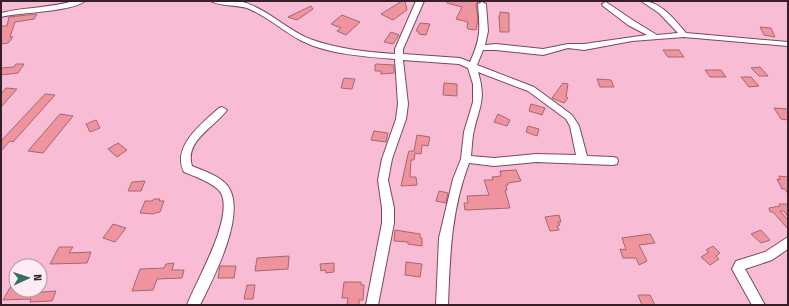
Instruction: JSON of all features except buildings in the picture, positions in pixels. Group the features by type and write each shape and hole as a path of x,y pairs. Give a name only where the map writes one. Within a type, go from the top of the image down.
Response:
{"street":[{"path":"23,9 37,1"},
{"path":"1,15 23,9 62,7 81,1"},
{"path":"215,1 237,3 257,10 313,43 350,52 460,61 488,74 531,89 569,117 574,123 579,152 583,159"},
{"path":"372,305 388,223 388,208 383,180 388,159 403,113 399,49 420,1"},
{"path":"645,1 666,15 684,35"},
{"path":"442,305 445,238 458,178 466,159 469,132 478,102 477,84 472,66 480,48 484,31 482,4"},
{"path":"606,4 631,23 657,38"},
{"path":"480,48 496,47 543,52 568,46 584,47 632,39 684,35 788,44"},
{"path":"193,305 219,248 228,218 229,198 225,189 188,169 185,164 185,158 193,140 222,110"},
{"path":"466,159 494,162 536,158 613,161"},
{"path":"759,305 738,268 740,265 768,256 788,242"}]}
